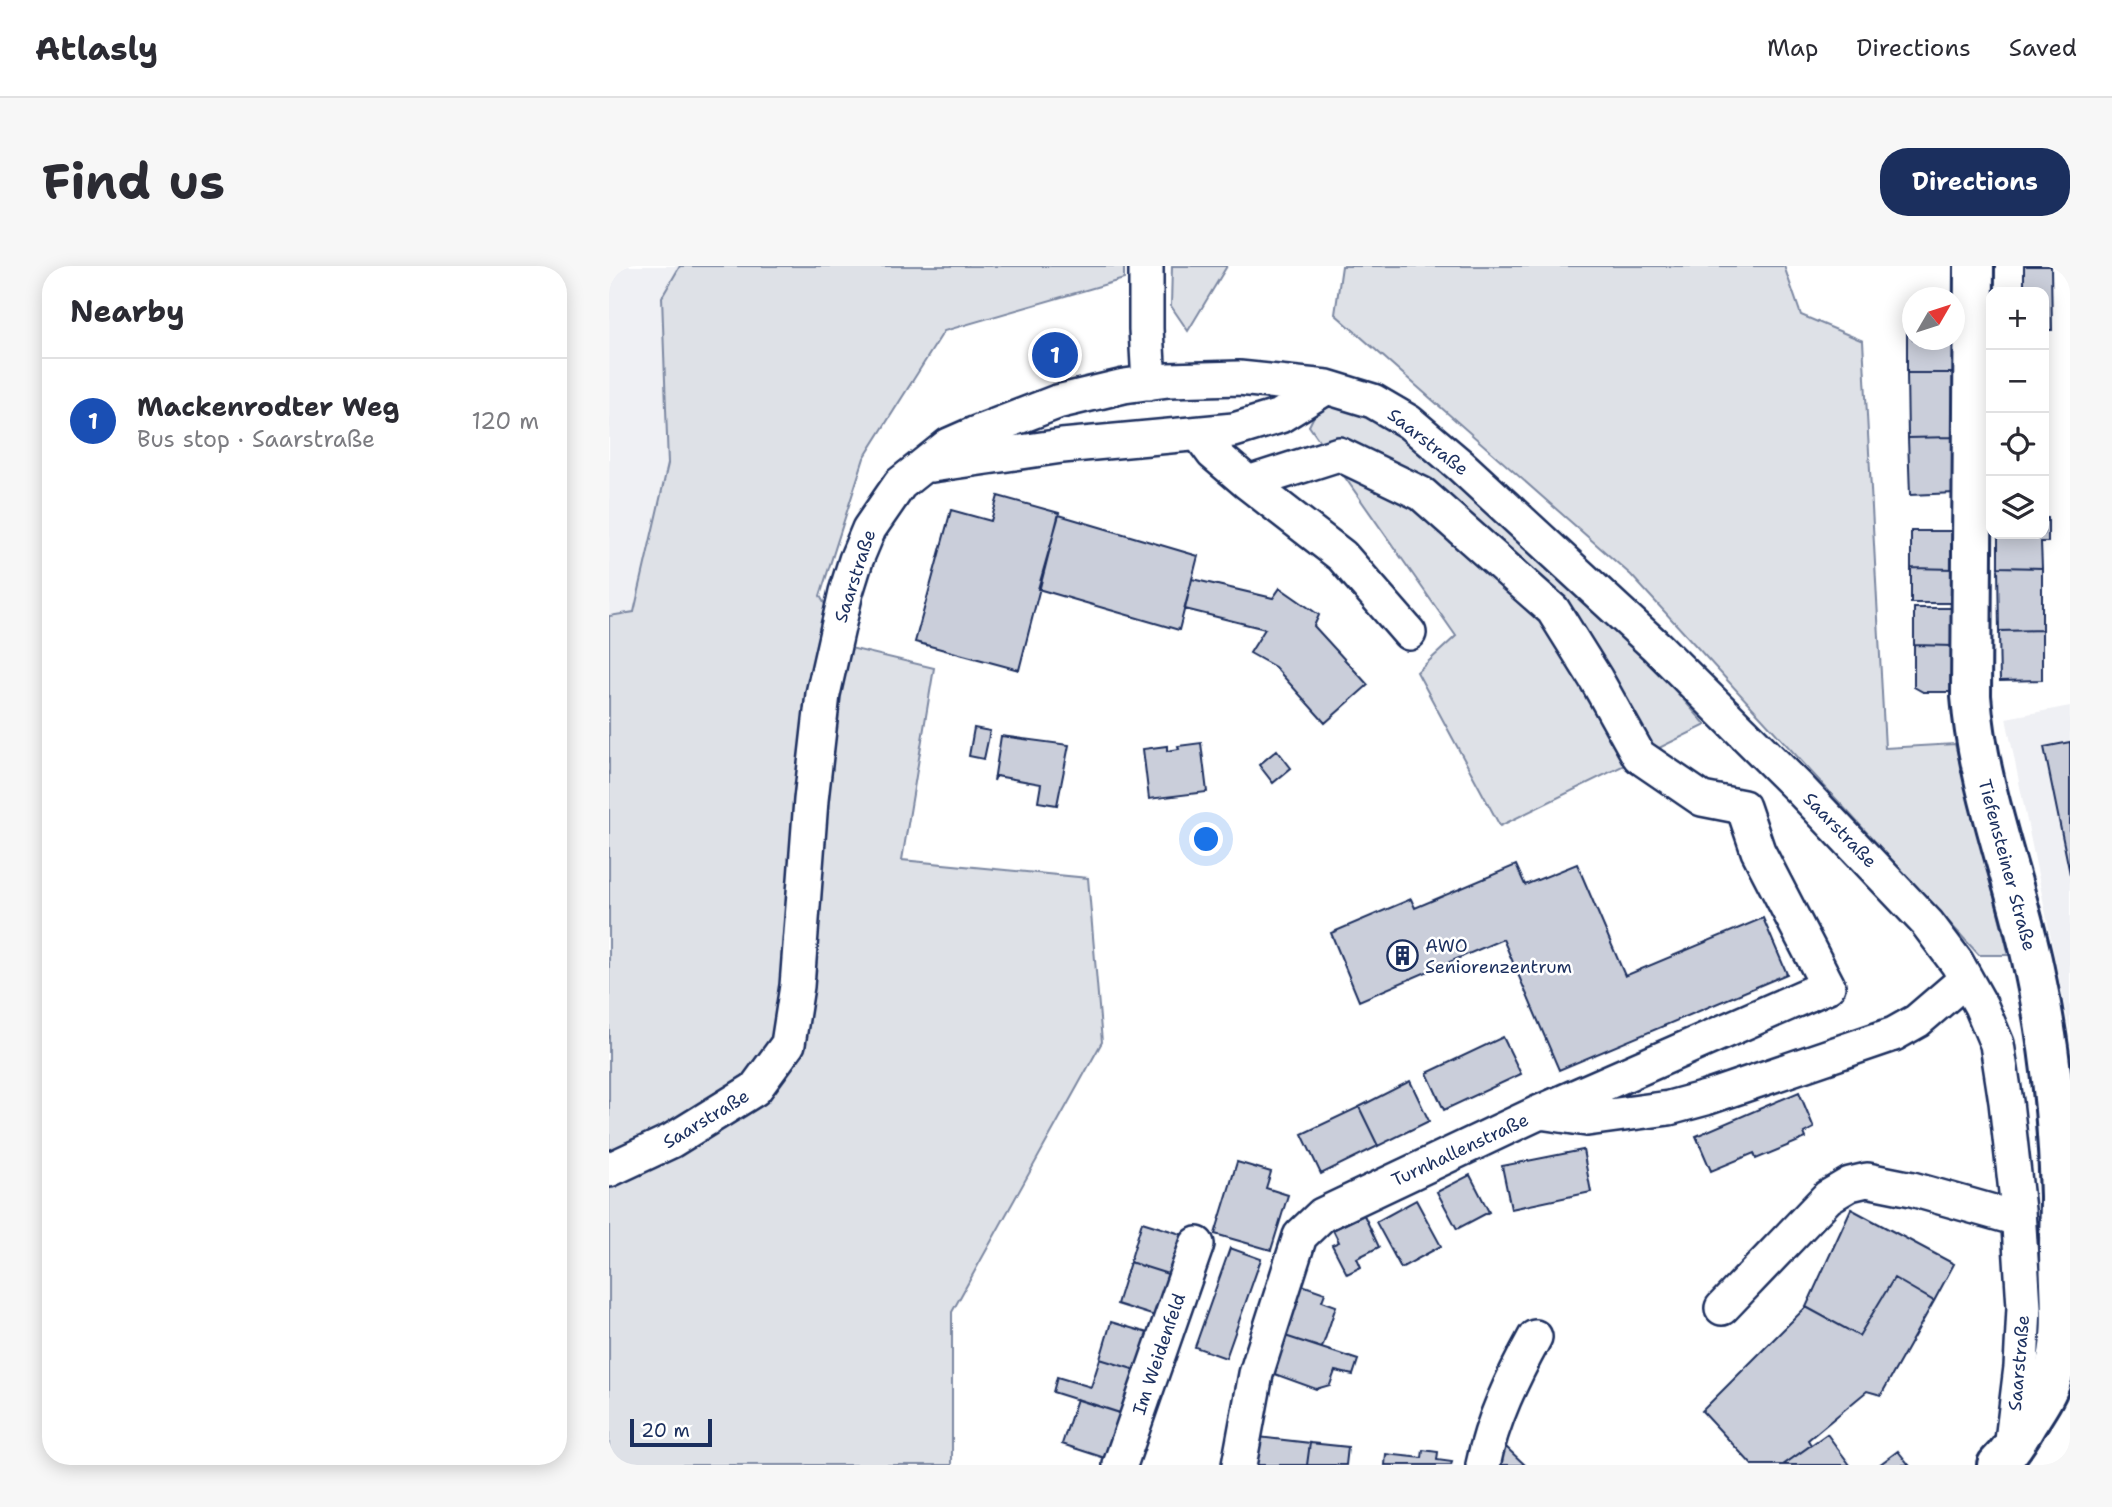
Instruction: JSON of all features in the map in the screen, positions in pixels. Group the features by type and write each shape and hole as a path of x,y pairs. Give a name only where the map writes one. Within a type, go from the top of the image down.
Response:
{"main road":[{"name":"Tiefensteiner Straße","path":"1974,266 1971,696 1974,733 2034,968 2047,1035 2060,1195 2060,1332 2056,1363 2053,1377 2040,1404 2004,1458"}],"street":[{"path":"1146,266 1149,383"},
{"name":"Saarstraße","path":"609,1171 671,1141 755,1089 788,1044 797,986 811,800 823,694 846,592 869,529 900,484 949,445 1045,406 1124,386 1239,378 1327,387 1373,401 1409,422 1461,466 1657,647 1799,788 1927,923 1957,963 1981,1006 1997,1044 2018,1219 2024,1307 2023,1336 2004,1458"},
{"path":"920,467 1062,446 1234,430 1280,416 1327,387"},
{"path":"1199,434 1213,453 1248,483 1342,556 1409,633"},
{"path":"1248,483 1339,454 1422,494 1553,610 1639,756 1702,799 1743,807 1758,851 1828,986 1540,1112"},
{"name":"Turnhallenstraße","path":"1239,1465 1256,1374 1300,1236 1322,1215 1540,1112 1587,1119 1669,1108 1894,1034 1917,1021 1966,979"},
{"path":"1722,1308 1828,1197 1850,1184 1867,1181 1912,1189 2018,1219"},
{"name":"Im Weidenfeld","path":"1120,1465 1197,1244"},
{"path":"1483,1465 1514,1374 1535,1337"}],"shaded area":[{"path":"609,266 680,266 662,297 668,464 634,612 609,615"},
{"path":"680,266 1124,266 1124,279 944,331 864,458 820,596 850,648 934,668 902,860 1088,878 1102,1042 952,1312 952,1465 609,1465 609,616 634,612 668,464 662,297"},
{"path":"1172,266 1227,266 1188,331 1171,306"},
{"path":"1342,266 1784,266 1801,315 1863,341 1885,748 1955,744 2009,955 1979,955 1631,575 1335,314"},
{"path":"1322,400 1400,428 1584,588 1706,725 1500,826 1417,672 1456,636 1309,426"},
{"path":"2070,706 2070,1032 2006,718"}],"building":[{"path":"2024,266 2051,266 2052,330 2049,330 2049,287 2024,287"},
{"path":"1907,350 1953,350 1953,373 1907,373"},
{"path":"1907,373 1953,373 1953,437 1908,438"},
{"path":"1953,437 1955,493 1910,495 1908,438"},
{"path":"998,496 1059,513 1019,670 915,642 951,510 991,521"},
{"path":"1059,515 1198,556 1179,630 1038,589"},
{"path":"1911,531 1954,531 1954,569 1911,568"},
{"path":"1998,539 2048,539 2048,542 2041,542 2042,568 1998,567"},
{"path":"1998,567 2042,568 2042,630 1999,631"},
{"path":"1911,568 1954,569 1953,603 1911,603"},
{"path":"1192,579 1273,598 1280,588 1319,615 1314,626 1368,685 1325,723 1275,667 1250,653 1265,629 1185,609"},
{"path":"1914,608 1952,608 1952,646 1914,645"},
{"path":"2042,630 2042,680 2000,681 1999,631"},
{"path":"1914,645 1952,646 1951,692 1923,692 1914,687"},
{"path":"974,728 990,731 984,759 969,756"},
{"path":"1001,736 1069,745 1057,805 1038,802 1041,784 996,776 994,781"},
{"path":"2070,742 2070,874 2044,747"},
{"path":"1201,743 1207,792 1149,799 1143,749 1167,746 1167,751 1179,749 1178,746"},
{"path":"1277,750 1291,768 1273,783 1259,765"},
{"name":"AWO Seniorenzentrum","path":"1577,864 1625,976 1763,918 1787,974 1559,1070 1503,939 1359,1001 1331,933 1411,899 1415,908 1516,865 1525,885"},
{"path":"1503,1037 1521,1074 1444,1110 1427,1073"},
{"path":"1410,1081 1429,1121 1378,1146 1359,1107"},
{"path":"1799,1092 1814,1128 1804,1133 1806,1138 1756,1159 1754,1153 1711,1171 1696,1136"},
{"path":"1359,1107 1378,1146 1321,1174 1302,1134"},
{"path":"1583,1150 1591,1192 1511,1209 1502,1166"},
{"path":"1237,1162 1271,1172 1266,1188 1288,1195 1271,1250 1215,1234"},
{"path":"1470,1175 1489,1212 1457,1229 1437,1192"},
{"path":"1416,1200 1441,1246 1401,1268 1376,1222"},
{"path":"1851,1209 1954,1264 1934,1301 1894,1278 1859,1336 1806,1307"},
{"path":"1364,1215 1379,1247 1357,1258 1361,1267 1347,1274 1332,1245 1339,1242 1333,1230"},
{"path":"1142,1222 1184,1235 1171,1275 1130,1262"},
{"path":"1230,1248 1261,1259 1226,1358 1195,1347"},
{"path":"1130,1262 1171,1275 1158,1317 1117,1304"},
{"path":"1894,1278 1934,1301 1881,1395 1867,1391 1808,1440 1811,1445 1783,1465 1752,1465 1702,1411 1806,1307 1859,1336"},
{"path":"1299,1284 1325,1293 1322,1301 1336,1306 1322,1348 1282,1335"},
{"path":"1111,1322 1151,1334 1139,1371 1100,1359"},
{"path":"1282,1335 1358,1360 1353,1375 1335,1371 1330,1385 1316,1389 1269,1372"},
{"path":"1100,1359 1139,1371 1126,1415 1053,1392 1057,1377 1091,1387"},
{"path":"1077,1399 1126,1415 1111,1460 1062,1444"},
{"path":"1827,1434 1850,1465 1783,1465"},
{"path":"1258,1437 1310,1443 1307,1465 1255,1465"},
{"path":"1310,1443 1348,1447 1346,1465 1307,1465"},
{"path":"1506,1447 1525,1465 1490,1465"},
{"path":"1423,1450 1438,1452 1437,1460 1452,1462 1451,1465 1385,1465 1386,1454 1422,1458"},
{"path":"1898,1451 1909,1465 1879,1465"}],"place":[{"name":"Mackenrodter Weg","path":"1055,355"},
{"name":"AWO Seniorenzentrum","path":"1402,956"}]}
